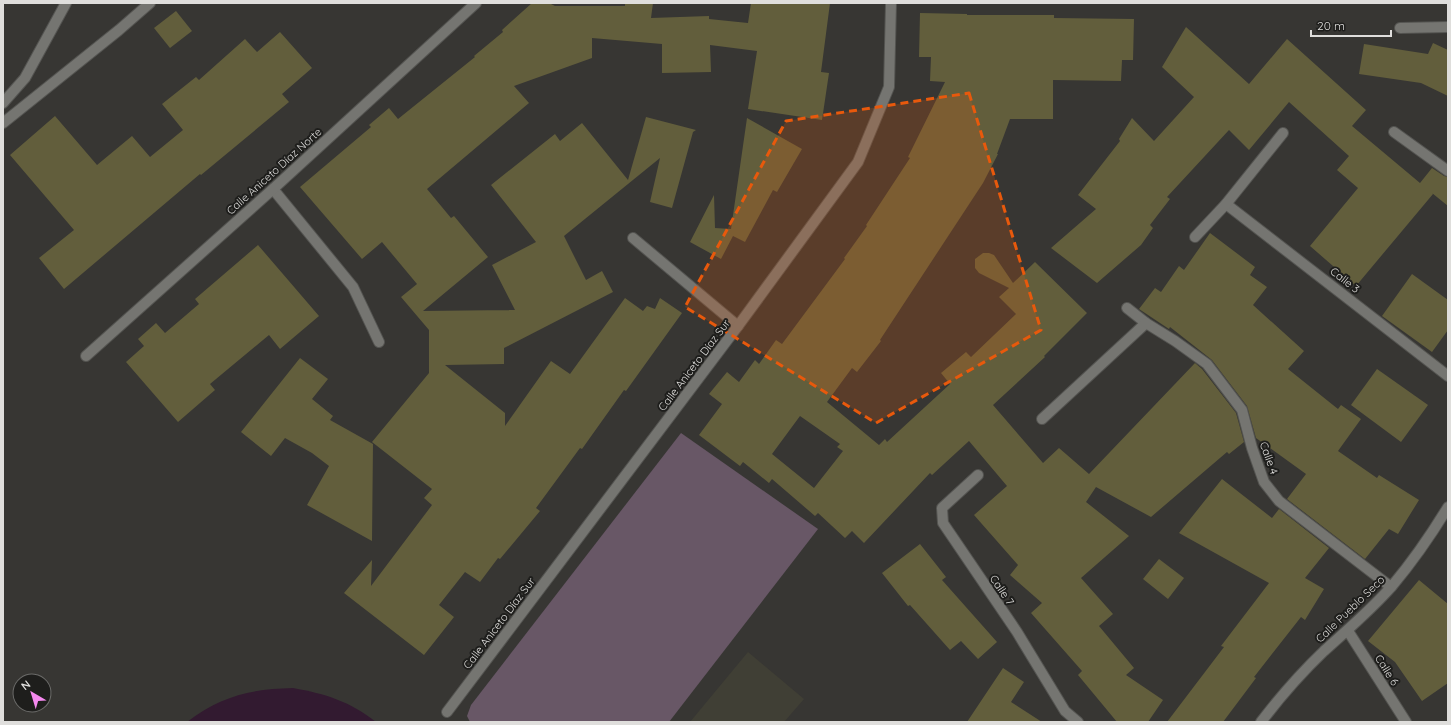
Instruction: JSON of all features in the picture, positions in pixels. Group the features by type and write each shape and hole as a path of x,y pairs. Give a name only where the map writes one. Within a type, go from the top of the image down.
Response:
{"street":[{"path":"3,103 25,78 66,3"},
{"path":"3,123 119,30 150,3"},
{"name":"Calle Aniceto Díaz Norte","path":"86,356 273,190 476,3"},
{"name":"Calle Aniceto Díaz Sur","path":"447,712 738,326 858,162 889,87 891,3"},
{"path":"1400,28 1448,27"},
{"path":"1394,132 1448,171"},
{"path":"1195,237 1226,204 1282,133"},
{"path":"273,190 353,287 379,342"},
{"name":"Calle 3","path":"1226,204 1448,376"},
{"path":"633,238 738,326"},
{"name":"Calle 4","path":"1127,308 1146,323 1175,341 1207,364 1242,410 1252,448 1264,482 1279,501 1391,587"},
{"path":"1042,419 1146,323"},
{"name":"Calle 7","path":"978,475 942,508 943,523 1017,632 1065,711 1078,722"},
{"name":"Calle Pueblo Seco","path":"1262,722 1281,696 1323,652 1348,631 1391,587 1424,545 1448,507"},
{"name":"Calle 6","path":"1348,631 1406,722"}],"highlighted area":[{"path":"969,93 1041,330 876,423 685,307 786,121"}],"shaded area":[{"path":"681,433 818,529 669,722 470,722 467,716 471,705"},
{"path":"748,652 804,699 784,722 690,722"},
{"path":"293,688 337,699 376,722 187,722 224,700 250,692"}],"building":[{"path":"532,3 549,3 555,6 625,6 625,3 653,3 651,18 709,16 709,19 748,23 751,3 830,3 821,72 829,73 822,120 748,109 757,51 710,45 711,72 662,73 662,44 592,38 592,58 514,86 529,103 427,189 451,218 454,216 488,257 423,311 515,310 492,265 536,242 491,185 555,134 560,141 582,123 628,180 646,117 696,130 693,132 672,208 650,202 660,158 564,236 586,280 602,271 613,292 504,348 504,364 445,365 505,413 505,426 551,361 570,374 625,298 643,311 647,306 655,309 660,298 682,313 626,391 624,390 582,449 580,448 536,508 540,511 500,559 498,558 480,582 465,572 439,605 454,617 424,655 344,593 372,560 371,586 432,505 424,498 432,489 372,442 429,373 429,330 401,297 417,284 382,242 362,259 300,187 371,127 369,125 389,108 398,119 475,57 474,56 503,32 502,30"},
{"path":"176,11 192,31 170,48 154,28"},
{"path":"920,13 967,15 1054,15 1054,18 1134,19 1133,60 1122,60 1121,81 1053,80 1053,119 1010,119 998,154 983,183 880,340 881,341 857,372 852,368 827,402 879,445 885,439 887,442 950,384 941,373 966,352 971,357 1016,314 999,297 1009,288 979,273 975,268 975,259 983,253 994,255 1013,283 1035,262 1087,313 1044,356 1045,357 993,405 1043,463 1059,448 1089,474 1195,363 1202,369 1236,413 1244,442 1229,454 1227,452 1151,517 1096,487 1086,502 1129,536 1081,578 1113,614 1099,626 1134,668 1126,675 1163,700 1148,722 1117,722 1078,675 1082,671 1031,613 1042,603 1010,575 1018,565 974,515 1007,486 969,441 932,475 930,473 864,543 852,531 845,538 818,513 815,516 772,479 769,483 743,462 740,466 699,435 722,404 709,394 727,372 739,382 755,360 759,364 776,340 782,344 845,259 844,258 867,226 866,225 910,158 908,157 945,82 930,81 931,57 919,57","holes":["800,416 840,444 837,447 843,451 814,488 772,454"]},
{"path":"1186,27 1249,84 1287,39 1366,110 1352,126 1420,183 1432,168 1448,177 1448,206 1432,193 1433,194 1356,286 1310,246 1358,188 1337,170 1349,156 1289,102 1249,150 1229,130 1167,197 1170,199 1150,225 1153,228 1141,245 1097,283 1051,248 1096,209 1078,195 1120,141 1119,139 1132,118 1154,141 1194,97 1162,67"},
{"path":"280,32 312,68 282,94 289,102 201,175 200,174 64,289 39,258 74,230 10,155 55,116 97,165 132,136 150,157 183,130 162,104 196,77 199,80 245,39 257,52"},
{"path":"1433,43 1448,50 1448,96 1421,83 1359,74 1364,44 1428,54"},
{"path":"747,118 802,149 777,192 773,190 745,242 733,236 721,259 690,242 714,195 715,228 731,229"},
{"path":"1210,233 1255,267 1250,275 1267,287 1253,305 1304,351 1288,369 1338,409 1341,405 1361,419 1338,451 1377,478 1379,475 1419,500 1398,534 1389,529 1365,559 1287,499 1306,474 1256,438 1247,406 1212,360 1170,327 1169,329 1139,309 1155,288 1161,292 1179,266 1184,270"},
{"path":"258,245 319,316 280,349 269,335 210,384 215,390 178,422 126,362 144,346 138,339 156,323 165,333 199,304 195,299"},
{"path":"1412,274 1448,300 1448,330 1432,352 1382,316"},
{"path":"300,358 328,379 312,399 333,416 330,420 373,444 372,541 307,505 329,466 312,453 285,438 271,456 241,432"},
{"path":"1377,369 1428,405 1401,442 1351,405"},
{"path":"1222,479 1272,518 1279,509 1329,548 1305,578 1324,589 1305,620 1301,617 1254,677 1256,678 1223,722 1167,722 1224,647 1221,646 1269,583 1179,533"},
{"path":"920,544 946,577 942,580 997,642 978,659 961,641 950,650 910,605 908,606 882,573"},
{"path":"1159,559 1184,578 1168,599 1143,579"},
{"path":"1419,580 1448,604 1448,683 1422,701 1395,662 1368,641"},
{"path":"1003,668 1024,682 1011,702 1042,722 967,722"}]}
